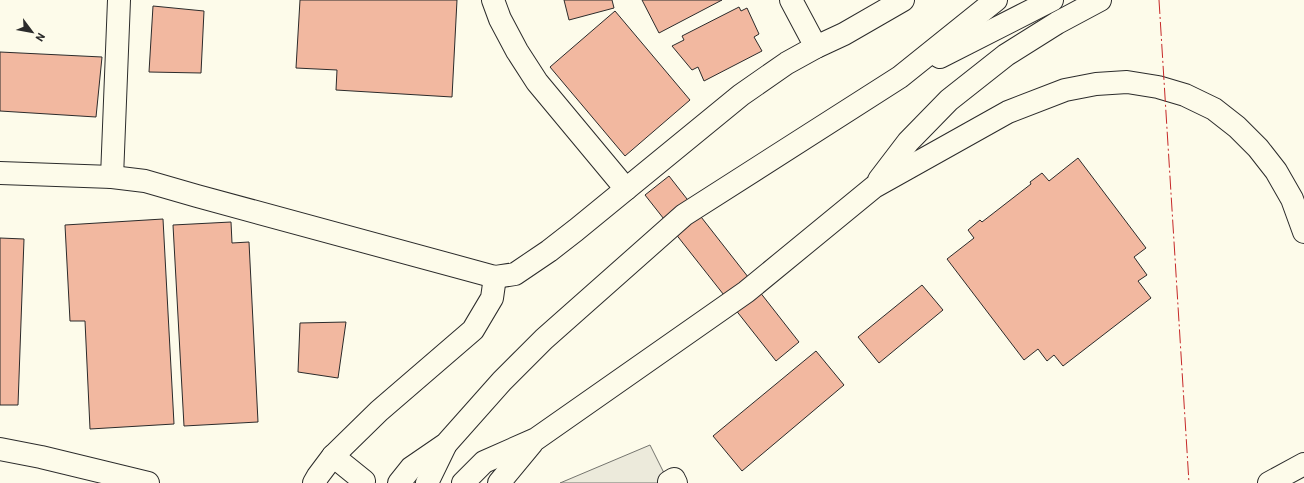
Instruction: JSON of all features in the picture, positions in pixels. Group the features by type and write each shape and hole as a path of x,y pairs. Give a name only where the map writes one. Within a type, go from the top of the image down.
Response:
{"main road":[{"path":"112,177 119,0"},
{"path":"493,0 500,19 537,82 626,189"},
{"path":"791,0 816,47"},
{"path":"0,173 112,177 145,180 197,196 495,277 515,274 549,251 576,230 741,95 787,63 844,34 902,0"},
{"path":"900,77 996,0"},
{"path":"399,483 411,468 446,444 502,381 544,339 684,215 900,77 1052,0"},
{"path":"874,187 908,142 949,100 1006,55 1057,23 1100,0"},
{"path":"463,483 484,462 536,439 746,292 874,187 1014,109 1065,90 1096,84 1128,82 1158,87 1185,95 1214,109 1237,127 1258,148 1276,171 1292,199 1304,232"},
{"path":"314,483 333,456 379,411 473,330 492,298 495,277"},
{"path":"499,483 536,439"},
{"path":"427,483 446,444"},
{"path":"0,449 41,456 148,483"},
{"path":"333,456 364,481"},
{"path":"1269,483 1304,464"}],"shaded area":[{"path":"650,445 669,483 560,483"}],"building":[{"path":"300,0 457,0 452,97 336,90 337,70 296,68"},
{"path":"564,0 612,0 614,8 569,20"},
{"path":"642,0 722,0 659,33"},
{"path":"153,6 204,11 201,73 149,72"},
{"path":"739,7 741,11 747,8 759,34 754,37 762,51 704,81 698,67 692,70 672,46 684,40 682,36"},
{"path":"615,11 690,100 625,156 550,67"},
{"path":"0,52 102,57 96,117 0,111"},
{"path":"1078,158 1146,248 1134,257 1147,275 1138,281 1151,298 1063,366 1054,355 1047,361 1038,349 1024,360 947,259 974,238 968,230 980,220 982,222 1031,184 1030,182 1042,173 1049,181"},
{"path":"669,176 799,342 776,361 645,195"},
{"path":"163,219 174,424 90,429 85,321 70,321 65,225"},
{"path":"231,222 232,243 249,242 258,422 184,426 173,225"},
{"path":"0,238 24,239 18,405 0,405"},
{"path":"922,285 943,310 879,363 858,337"},
{"path":"346,322 338,378 298,372 300,323"},
{"path":"816,351 844,385 742,471 713,436"}],"power":[{"path":"1159,0 1189,483"}]}
